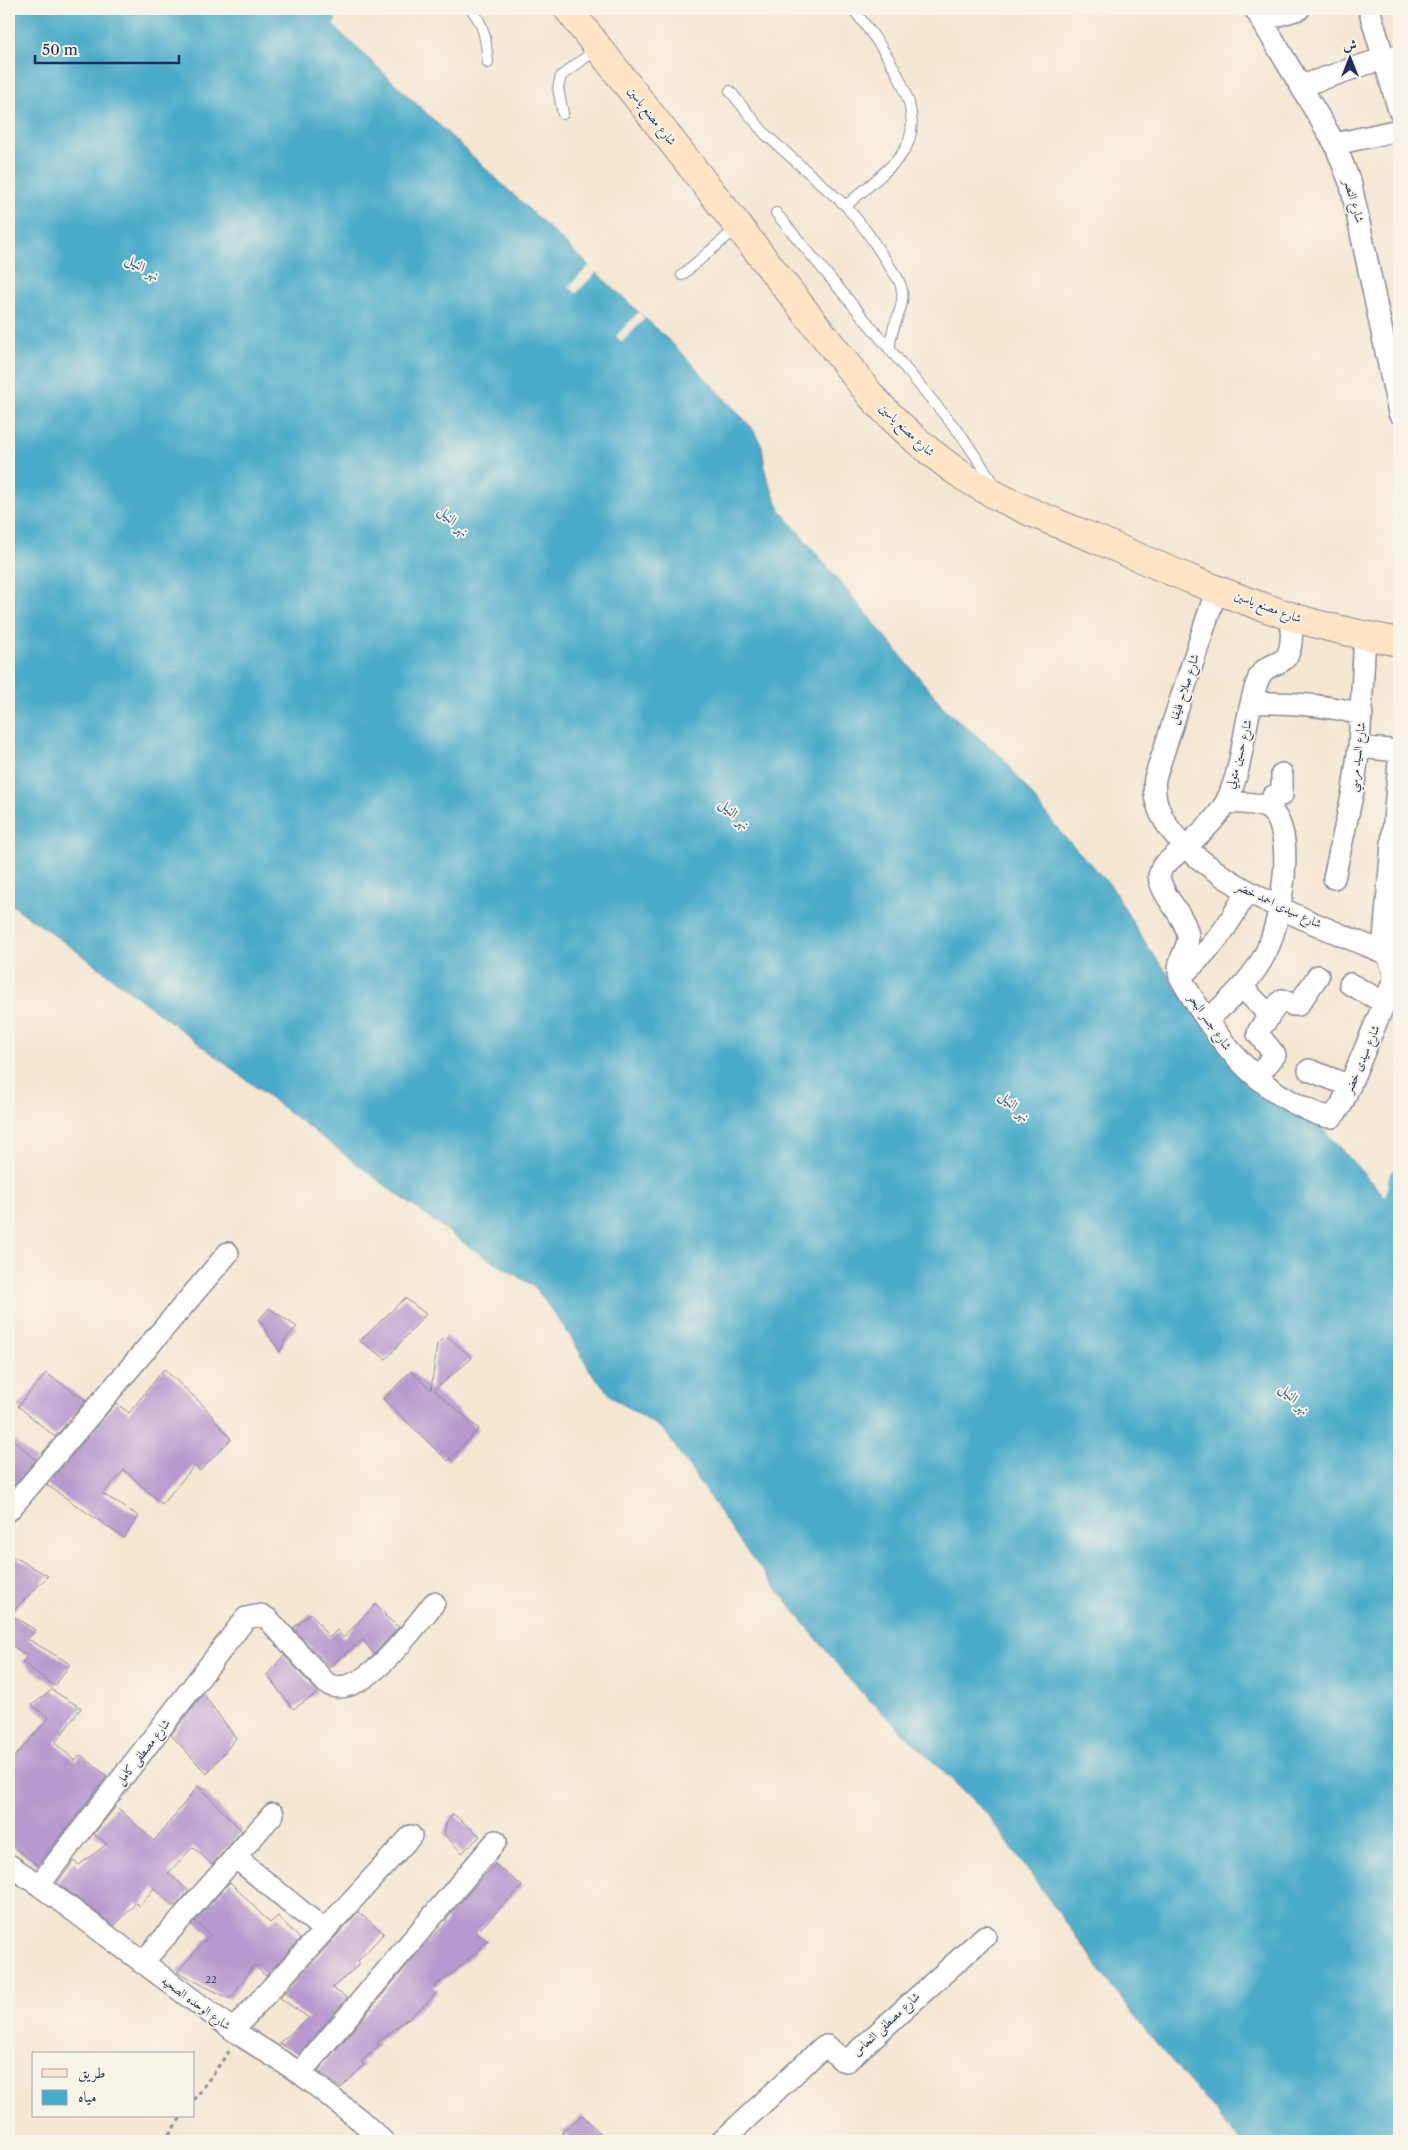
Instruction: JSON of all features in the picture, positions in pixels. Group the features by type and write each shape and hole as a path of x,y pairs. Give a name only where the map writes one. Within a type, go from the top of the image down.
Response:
{"main road":[{"name":"شارع مصنع ياسين","path":"568,9 872,397 901,428 933,455 967,479 1004,499 1154,564 1292,616 1399,642"}],"street":[{"path":"1258,14 1299,9"},
{"path":"1369,9 1392,57 1399,110"},
{"name":"شارع النصر","path":"1258,14 1335,144 1351,185 1399,413"},
{"path":"1301,86 1392,57"},
{"path":"1335,144 1399,130"},
{"name":"شارع صلاح فليفل","path":"1153,791 1155,778 1217,588"},
{"name":"شارع حسين متولي","path":"1180,977 1178,965 1186,945 1187,934 1160,880 1162,867 1213,821 1226,802 1235,777 1260,674 1267,667 1283,660 1288,654 1292,616"},
{"name":"شارع السيد مرسي","path":"1334,878 1350,809 1359,747 1365,635"},
{"path":"1252,703 1298,703 1325,706 1362,714"},
{"path":"1359,747 1399,751"},
{"name":"شارع سيدى خضر","path":"1332,1117 1341,1106 1394,980 1395,969 1385,953 1384,939 1399,762"},
{"path":"1208,1019 1243,988 1267,950 1282,908 1284,843 1282,833 1272,812 1273,796 1282,795 1282,774"},
{"name":"شارع سيدى احمد خضر","path":"1153,791 1156,805 1162,818 1185,845 1217,873 1246,892 1385,953"},
{"path":"1226,802 1264,807 1272,812"},
{"path":"1180,977 1208,952 1231,923 1246,892"},
{"path":"1257,1077 1275,1055 1258,1034 1268,1020 1269,1014 1282,1000 1298,1005 1318,976"},
{"name":"شارع جسر البحر","path":"1180,977 1219,1038 1236,1058 1257,1077 1296,1104 1326,1117 1332,1117"},
{"path":"1350,984 1385,1003"},
{"path":"1243,988 1269,1014"},
{"path":"1309,1070 1350,1086"},
{"path":"9,1510 228,1253"},
{"name":"شارع مصطفى كامل","path":"39,1885 246,1618 261,1615 268,1619 326,1683 333,1688 344,1688 353,1685 389,1656 434,1602"},
{"path":"142,1963 273,1814"},
{"path":"236,2032 324,1930 411,1836"},
{"path":"300,2073 496,1841"},
{"path":"235,1857 324,1930"},
{"name":"شارع الوحده الصحيه","path":"9,1865 39,1885 236,2032 300,2073 360,2120 383,2141"},
{"name":"شارع مصطفى النحاس","path":"722,2141 824,2046 828,2046 842,2060 847,2060 985,1936"}],"lane":[{"path":"472,9 485,34 488,63"},
{"path":"846,206 901,155 911,135 912,124 909,101 895,70 879,44 853,9"},
{"path":"563,114 558,88 559,79 598,47"},
{"path":"730,91 765,134 846,206 867,232 902,286 903,304 891,332 890,350"},
{"path":"776,213 962,436 1004,499"},
{"path":"682,275 739,226"}],"path":[{"path":"195,2098 236,2032"},
{"path":"164,2141 181,2118"}],"water":[{"name":"نهر النيل","path":"9,9 311,9 326,19 677,348 752,428 762,446 766,475 780,510 946,710 1002,757 1061,833 1111,886 1142,938 1216,1042 1315,1121 1399,1212 1399,2141 1240,2141 1137,2020 986,1813 852,1683 742,1545 664,1430 614,1399 591,1372 571,1337 535,1287 471,1248 390,1189 85,957 9,903"}],"pier":[{"path":"590,265 597,272 576,293 569,286"},
{"path":"639,312 645,318 622,342 616,336"}],"building":[{"path":"405,1298 426,1314 386,1359 360,1341"},
{"path":"269,1308 297,1327 286,1338 280,1352 259,1320"},
{"path":"446,1335 472,1358 434,1390 479,1429 448,1461 383,1399 411,1371 431,1390 437,1344"},
{"path":"164,1369 202,1404 231,1439 200,1471 194,1466 162,1504 124,1470 103,1494 139,1516 124,1538 47,1485 116,1403 129,1413"},
{"path":"46,1373 86,1400 55,1437 18,1406"},
{"path":"9,1436 36,1460 9,1491"},
{"path":"9,1554 48,1576 10,1614 35,1630 28,1639 70,1664 55,1686 22,1662 28,1657 9,1643"},
{"path":"376,1604 385,1616 399,1627 374,1654 363,1640 329,1667 293,1628 311,1613 329,1638 337,1630 343,1638"},
{"path":"284,1655 318,1693 293,1709 267,1675"},
{"path":"52,1690 81,1708 55,1743 75,1761 81,1755 107,1776 38,1865 9,1844 9,1763 49,1718 32,1705"},
{"path":"203,1694 236,1738 207,1774 171,1735"},
{"path":"198,1786 242,1831 212,1865 193,1847 168,1873 189,1891 177,1905 173,1906 154,1888 140,1906 136,1903 114,1926 57,1883 74,1861 79,1865 107,1844 94,1834 116,1806 154,1841"},
{"path":"453,1814 480,1836 462,1853 444,1834 446,1824"},
{"path":"495,1864 522,1886 476,1933 488,1941 453,1973 434,1987 438,1991 427,2003 377,2043 379,2045 361,2062 364,2065 341,2088 318,2071 421,1949 447,1922 446,1920"},
{"path":"230,1882 270,1923 278,1916 300,1939 266,1976 254,1965 230,1999 177,1972 210,1935 195,1921"},
{"path":"358,1912 384,1933 358,1961 360,1964 332,1988 347,1998 299,2054 279,2043 309,2018 280,1998"},
{"path":"582,2115 608,2141 574,2141 562,2132"}],"waterway":[{"path":"321,9 326,19"},
{"path":"1394,1206 1399,1178"}]}
